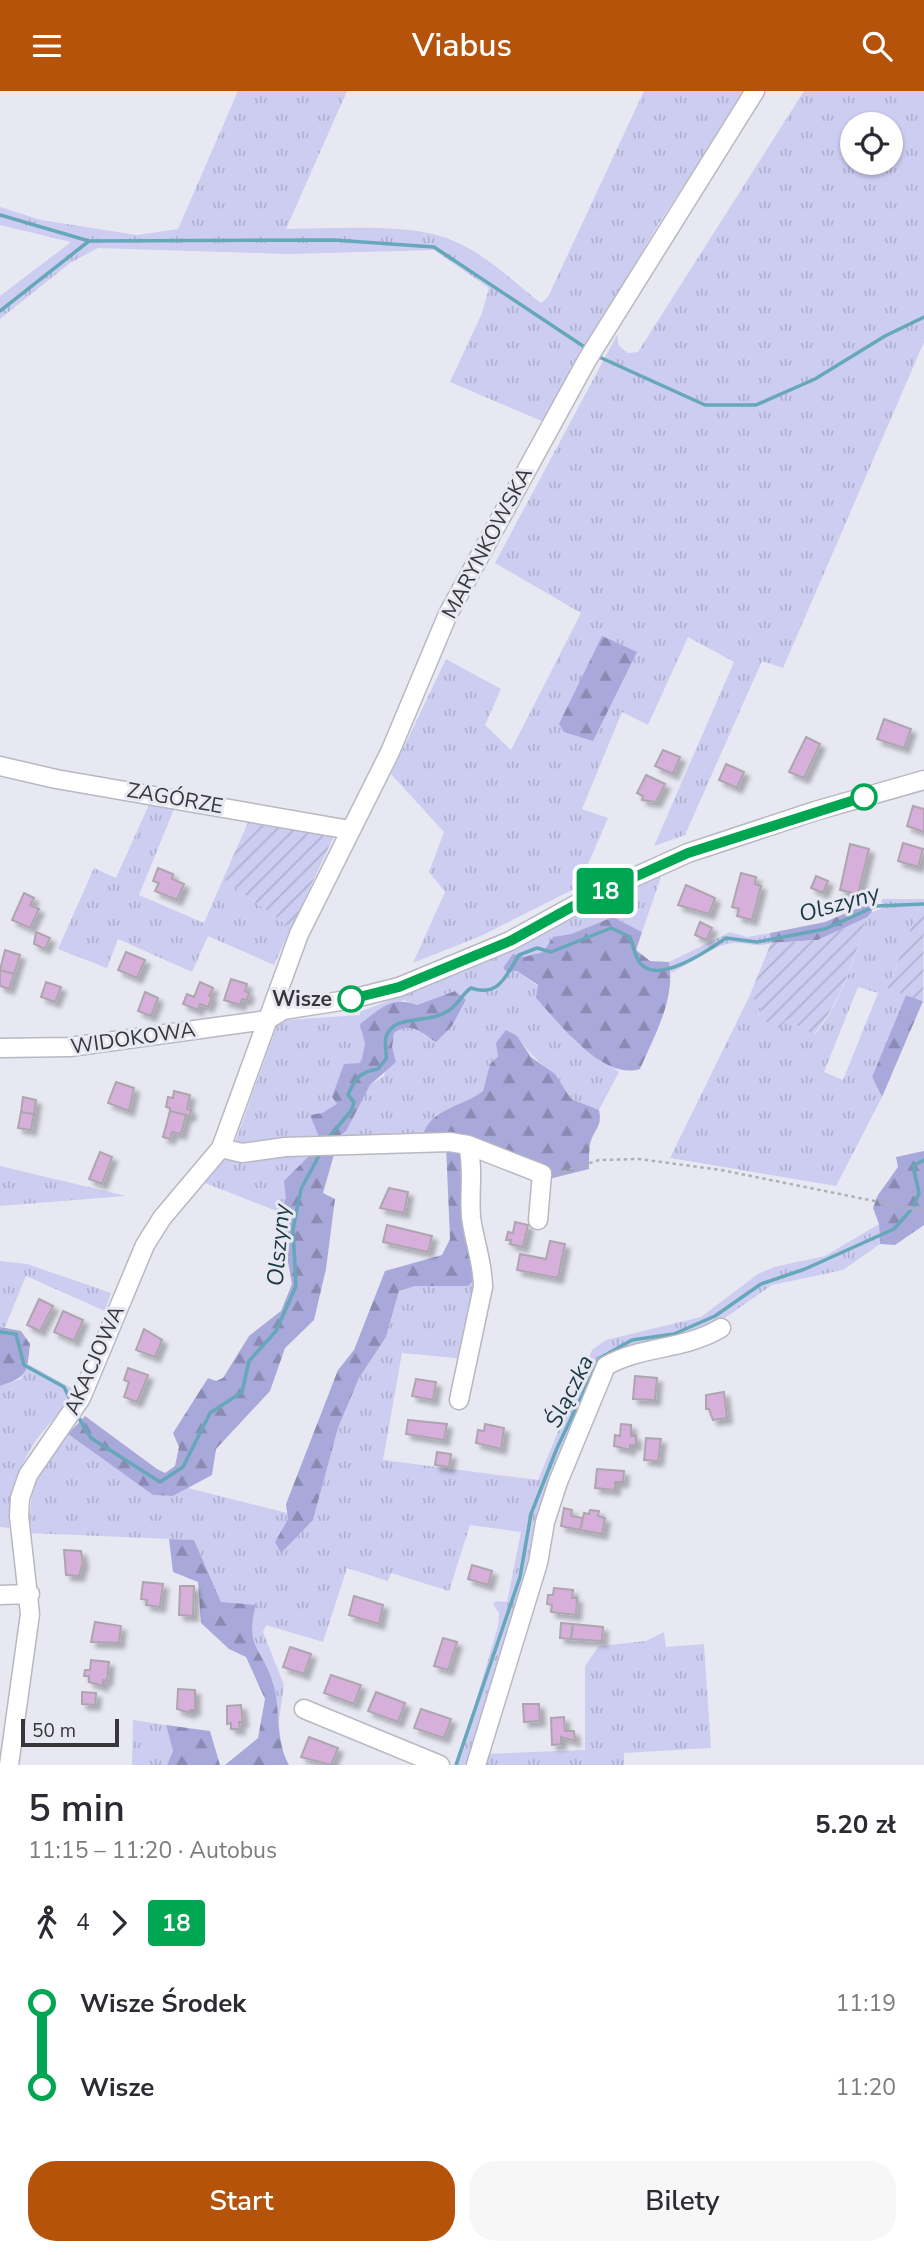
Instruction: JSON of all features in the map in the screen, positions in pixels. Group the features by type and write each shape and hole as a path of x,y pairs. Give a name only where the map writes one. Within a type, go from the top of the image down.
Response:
{"street":[{"name":"MARYNKOWSKA","path":"267,1020 299,934 390,752 448,614 587,360 755,91"},
{"name":"ZAGÓRZE","path":"0,766 56,779 350,830"},
{"path":"267,1020 284,1010 346,1000 399,987 510,941 588,898 688,853 816,810 924,780"},
{"name":"WIDOKOWA","path":"0,1048 70,1047 267,1020"},
{"name":"AKACJOWA","path":"9,1765 27,1640 30,1594 19,1516 20,1498 28,1475 81,1398 145,1245 162,1218 221,1148 236,1115 267,1020"},
{"path":"221,1148 242,1153 285,1147 416,1142 468,1145 542,1174 538,1220"},
{"path":"460,1399 483,1287 483,1272 472,1221 472,1161 468,1145"},
{"path":"476,1765 538,1563 545,1522 606,1366 623,1357 698,1341 721,1328"},
{"path":"0,1595 30,1594"},
{"path":"304,1709 440,1765"}],"path":[{"path":"542,1174 556,1174 599,1160 639,1159 721,1170 924,1211"}],"green space":[{"path":"238,91 347,91 286,229 382,228 437,235 465,246 479,255 541,303 548,297 644,91 745,91 656,228 544,422 450,382 482,313 489,288 434,250 290,254 98,248 70,263 0,319 0,296 71,242 0,225 0,207 41,220 137,235 178,229"},
{"path":"804,91 924,91 924,342 783,668 762,661 685,835 654,846 734,662 688,637 648,725 622,712 582,809 608,818 578,887 483,935 413,963 445,892 429,872 444,832 391,774 446,659 501,689 485,725 511,750 581,613 495,563 617,335 619,346 628,353 638,352"},
{"path":"602,636 637,652 593,741 564,732 559,724"},
{"path":"151,800 176,804 139,895 204,923 223,879 291,928 274,965 208,936 192,972 118,939 107,968 58,949 94,868 116,878"},
{"path":"250,818 335,834 291,928 223,879"},
{"path":"662,874 642,932 613,917 571,934 553,937 543,952 524,957 507,972 517,971 538,986 537,998 578,1044 619,1072 599,1110 571,1099 517,1036 490,1064 483,1091 439,1114 426,1127 422,1137 333,1141 370,1085 384,1076 394,1033 411,1027 426,1036 452,1026 466,1001 455,991 417,1005 403,1000 365,1043 361,1064 338,1104 322,1113 323,1139 243,1148 235,1143 277,1025 284,1020 360,1015 360,1012 483,963"},
{"path":"882,899 924,899 924,908 919,908 887,989 906,995 872,1077 882,1097 836,1186 670,1158 749,997 763,1004 758,1016 786,1020 815,1034 841,993 867,914 881,909","holes":["858,987 878,993 843,1080 824,1072"]},
{"path":"870,903 872,912 866,918 818,940 771,943 770,933 825,922"},
{"path":"919,908 924,908 923,1001 887,989"},
{"path":"613,917 642,932 636,950 650,961 669,962 667,1003 640,1069 626,1070 597,1058 569,1035 536,998 538,985 517,971 507,972 503,968 513,954 524,957 543,952 553,937 571,934"},
{"path":"866,918 846,979 832,1008 814,1034 786,1020 779,1028 758,1017 763,1004 749,997 771,943 818,940"},
{"path":"730,932 747,937 770,933 771,943 720,946 671,973 669,962"},
{"path":"455,991 466,1000 452,1026 436,1042 411,1028 394,1033 392,1047 396,1062 370,1085 346,1131 333,1141 319,1137 310,1115 322,1113 337,1104 332,1097 344,1064 361,1063 365,1043 360,1024 387,1005 408,1002 417,1005"},
{"path":"906,995 923,1001 882,1097 872,1077"},
{"path":"506,1030 517,1036 531,1057 555,1074 571,1099 599,1110 599,1125 590,1144 589,1169 549,1179 422,1137 426,1127 439,1114 483,1091 490,1064 498,1056 496,1043"},
{"path":"446,1145 464,1149 478,1276 468,1286 415,1286 399,1291 386,1337 359,1378 338,1428 313,1520 281,1553 275,1542 288,1519 286,1504 338,1370 354,1350 385,1271 442,1255 450,1239"},
{"path":"315,1150 279,1212 205,1183 223,1159"},
{"path":"315,1150 335,1151 323,1193 335,1199 326,1269 314,1320 285,1348 270,1391 216,1449 212,1475 173,1496 153,1495 68,1434 85,1416 157,1469 165,1473 175,1466 179,1447 173,1433 208,1378 216,1381 223,1378 249,1336 281,1311 292,1284 279,1212 286,1198 284,1181"},
{"path":"924,1151 924,1225 895,1245 880,1244 879,1224 873,1208 878,1195 898,1167 896,1157"},
{"path":"0,1166 126,1196 0,1206"},
{"path":"879,1224 880,1244 843,1270 772,1285 699,1336 607,1358 471,1765 457,1765 498,1626 499,1613 493,1604 497,1601 507,1602 521,1532 470,1525 449,1591 391,1573 388,1581 347,1568 323,1642 266,1625 263,1632 284,1685 278,1727 273,1682 255,1649 250,1625 221,1602 194,1540 28,1533 33,1482 68,1434 153,1495 173,1496 188,1488 287,1513 288,1519 275,1542 301,1531 313,1520 338,1428 359,1378 386,1337 399,1291 415,1286 467,1286 478,1276 465,1359 402,1353 383,1460 538,1480 592,1350 606,1340 701,1317 758,1274 774,1267 825,1256"},
{"path":"0,1261 27,1264 111,1293 105,1311 26,1276 5,1327 0,1327"},
{"path":"0,1327 21,1331 30,1344 24,1372 16,1380 0,1386"},
{"path":"28,1364 73,1389 25,1460 14,1492 9,1528 0,1527 0,1386 21,1379"},
{"path":"169,1539 194,1540 221,1602 256,1605 253,1640 273,1683 280,1735 289,1765 225,1765 258,1738 265,1699 246,1657 229,1649 201,1623 198,1582 173,1572"},
{"path":"664,1632 666,1647 704,1644 711,1748 624,1753 624,1765 481,1765 485,1754 585,1750 585,1666 599,1646 646,1641"},
{"path":"133,1720 166,1725 173,1751 167,1765 132,1765"},
{"path":"166,1725 210,1731 220,1765 167,1765 173,1751"}],"building":[{"path":"884,719 911,729 904,748 877,739"},
{"path":"806,737 820,744 804,778 789,772"},
{"path":"663,750 680,757 673,774 655,766"},
{"path":"726,764 744,772 737,788 719,780"},
{"path":"646,775 665,784 656,802 642,800 643,796 637,793"},
{"path":"913,806 924,809 924,832 907,826"},
{"path":"903,843 923,849 918,867 898,861"},
{"path":"850,844 869,849 858,894 840,890"},
{"path":"158,868 173,874 172,879 184,884 177,900 155,891 159,883 153,881"},
{"path":"741,873 756,877 755,884 761,886 752,920 737,916 739,909 732,907"},
{"path":"816,876 828,881 823,893 811,888"},
{"path":"686,885 715,898 709,914 678,905"},
{"path":"24,893 34,898 30,905 39,909 30,928 12,920"},
{"path":"700,922 712,928 706,940 695,935"},
{"path":"36,932 50,938 45,949 34,944"},
{"path":"5,950 20,955 14,974 0,970"},
{"path":"126,952 145,960 137,978 118,970"},
{"path":"0,970 14,974 9,989 0,986"},
{"path":"231,979 247,984 247,1000 242,999 240,1005 224,1000"},
{"path":"46,982 61,987 55,1002 41,997"},
{"path":"200,982 213,988 208,1007 200,1004 198,1010 183,1004 187,994 194,997"},
{"path":"145,992 158,998 151,1016 138,1011"},
{"path":"116,1082 134,1088 129,1111 108,1103"},
{"path":"174,1091 190,1095 187,1109 191,1110 190,1116 170,1111 170,1108 166,1107 168,1097 173,1098"},
{"path":"23,1097 36,1100 34,1114 21,1112"},
{"path":"170,1111 186,1115 181,1134 172,1132 170,1139 163,1137"},
{"path":"21,1112 34,1114 31,1130 18,1128"},
{"path":"100,1152 112,1157 102,1184 89,1179"},
{"path":"389,1188 408,1192 404,1213 380,1208"},
{"path":"515,1222 528,1225 523,1247 510,1244 511,1240 506,1240 508,1232 513,1233"},
{"path":"387,1225 432,1236 428,1252 383,1242"},
{"path":"550,1241 565,1244 558,1278 517,1270 520,1254 546,1259"},
{"path":"39,1299 53,1306 40,1331 27,1325"},
{"path":"63,1311 83,1320 74,1341 54,1332"},
{"path":"144,1329 162,1340 155,1357 136,1350"},
{"path":"128,1368 148,1375 137,1402 124,1397 129,1382 124,1380"},
{"path":"635,1376 657,1378 655,1400 633,1399"},
{"path":"416,1379 436,1382 433,1400 412,1396"},
{"path":"724,1392 727,1418 713,1420 709,1409 706,1409 706,1395"},
{"path":"408,1420 447,1424 444,1440 406,1434"},
{"path":"485,1424 504,1428 501,1449 476,1443 478,1430 484,1431"},
{"path":"621,1424 631,1425 631,1436 636,1436 636,1445 630,1445 630,1450 614,1446 615,1435 620,1436"},
{"path":"646,1438 661,1439 658,1461 644,1460"},
{"path":"437,1452 451,1454 449,1467 435,1465"},
{"path":"597,1469 624,1471 623,1482 615,1482 615,1490 595,1488"},
{"path":"564,1508 572,1510 571,1516 583,1518 580,1530 561,1526"},
{"path":"590,1510 599,1511 598,1516 605,1518 602,1534 580,1530 584,1513 589,1514"},
{"path":"64,1550 81,1551 83,1562 79,1576 66,1575"},
{"path":"472,1565 492,1571 488,1585 468,1579"},
{"path":"143,1582 163,1584 160,1607 146,1605 147,1600 141,1599"},
{"path":"180,1586 194,1586 193,1616 179,1615"},
{"path":"554,1588 573,1590 572,1598 577,1598 576,1615 551,1612 552,1605 547,1604 548,1595 553,1595"},
{"path":"354,1596 383,1605 379,1624 349,1615"},
{"path":"95,1622 121,1626 119,1643 91,1642"},
{"path":"561,1623 573,1624 571,1639 560,1638"},
{"path":"573,1624 603,1627 602,1641 571,1639"},
{"path":"443,1638 457,1642 448,1670 434,1666"},
{"path":"290,1647 311,1654 304,1674 283,1667"},
{"path":"91,1660 109,1662 107,1681 103,1680 103,1686 89,1682 89,1676 84,1676 85,1670 90,1670"},
{"path":"331,1675 361,1685 354,1704 324,1693"},
{"path":"178,1689 195,1690 195,1710 190,1710 190,1713 177,1709"},
{"path":"82,1692 96,1693 95,1705 82,1704"},
{"path":"376,1692 405,1703 398,1722 368,1711"},
{"path":"523,1704 539,1704 540,1721 524,1722"},
{"path":"241,1705 243,1722 239,1722 240,1729 231,1729 231,1723 227,1724 227,1706"},
{"path":"421,1709 451,1719 444,1738 414,1728"},
{"path":"564,1717 565,1731 574,1731 575,1741 561,1737 561,1744 552,1745 551,1718"},
{"path":"309,1737 338,1748 331,1765 301,1757"}],"waterway":[{"path":"0,215 89,241"},
{"path":"0,311 89,241 334,240 434,247 586,348"},
{"path":"597,356 705,405 756,405 815,379 885,336 924,317"},
{"name":"Olszyny","path":"328,1138 351,1111 354,1102 348,1095 356,1080 362,1074 378,1069 386,1059 385,1039 390,1030 403,1022 430,1018 448,1011 471,988 489,990 495,987 506,976 519,955 537,948 551,952 611,928 630,937 640,963 648,969 659,970 684,963 726,938 757,942 825,929 876,906 924,904"},
{"name":"Olszyny","path":"77,1415 91,1438 160,1482 183,1467 210,1413 242,1392 249,1361 276,1331 296,1286 293,1230 301,1189 321,1152"},
{"name":"Ślączka","path":"914,1205 919,1193 913,1166 924,1160"},
{"name":"Ślączka","path":"456,1765 520,1577 531,1514 557,1448 600,1358 632,1340 674,1334 715,1316 761,1284 805,1269 894,1229 910,1211"},
{"name":"Olszyny","path":"0,1332 16,1334 24,1365 64,1387 71,1401"}],"bus line":[{"name":"18","path":"351,999 399,987 510,941 588,898 663,862 816,810 864,797"}],"place":[{"name":"Wisze","path":"351,999"}]}
